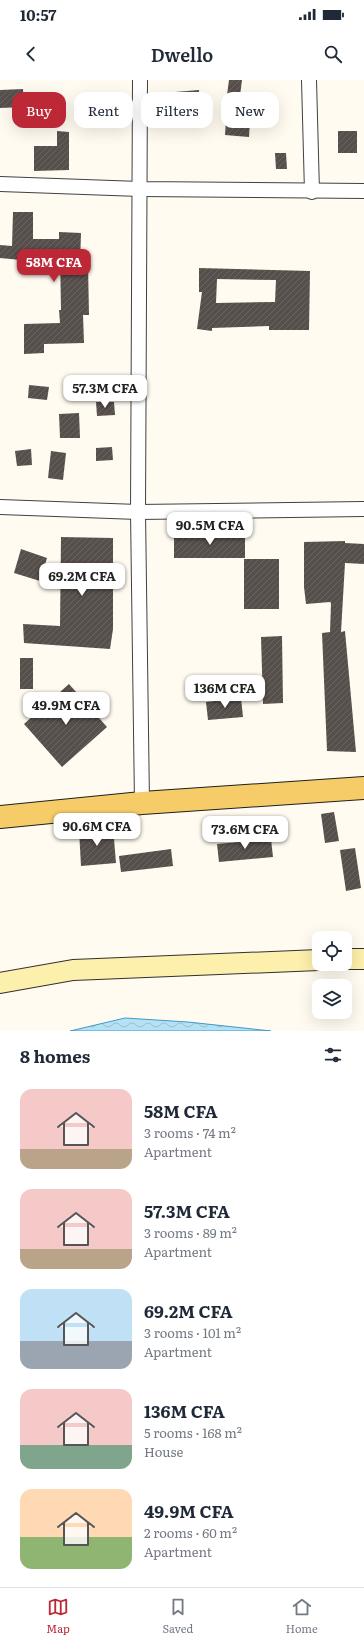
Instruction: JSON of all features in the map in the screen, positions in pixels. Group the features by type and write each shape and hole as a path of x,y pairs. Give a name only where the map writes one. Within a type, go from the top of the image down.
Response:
{"main road":[{"path":"0,817 142,803 364,788"}],"street":[{"path":"140,80 138,512 142,803"},
{"path":"309,80 312,192"},
{"path":"0,184 140,189 312,192 364,191"},
{"path":"0,507 138,512 364,509"},
{"path":"352,959 364,958"},
{"path":"0,983 73,970 312,960"}],"water":[{"path":"125,1018 188,1022 271,1031 70,1031"}],"building":[{"path":"229,80 242,80 240,92 227,92"},
{"path":"23,89 23,92 12,92 12,108 0,108 0,90"},
{"path":"199,90 199,92 175,92"},
{"path":"225,128 250,128 249,137 225,135"},
{"path":"57,131 69,132 69,170 34,171 34,146 57,146"},
{"path":"338,131 357,131 357,153 338,153"},
{"path":"275,153 286,153 287,169 276,169"},
{"path":"13,212 33,212 33,239 59,239 59,232 81,233 80,265 88,264 89,315 83,315 84,343 44,344 44,353 24,354 24,324 60,323 60,256 22,255 21,260 0,258 0,245 12,246"},
{"path":"199,268 310,271 309,330 269,330 269,326 212,328 212,331 197,329 202,292 199,292","holes":["217,279 276,280 275,302 216,303"]},
{"path":"29,385 49,387 47,400 28,398"},
{"path":"96,402 114,402 115,415 97,416"},
{"path":"79,413 80,438 60,438 59,414"},
{"path":"112,447 113,460 96,461 96,448"},
{"path":"31,449 32,465 17,466 15,451"},
{"path":"51,451 66,453 63,480 48,478"},
{"path":"174,534 245,534 245,558 174,558"},
{"path":"61,537 113,538 113,629 110,649 24,643 23,624 60,626"},
{"path":"345,541 345,543 364,544 364,564 345,563 341,632 345,631 356,752 327,751 322,633 330,632 331,603 306,604 304,587 304,542"},
{"path":"21,549 47,558 40,581 14,573"},
{"path":"244,559 279,559 279,609 244,609"},
{"path":"282,636 283,703 263,704 261,637"},
{"path":"20,658 33,658 33,689 20,689"},
{"path":"69,684 107,727 62,767 24,724"},
{"path":"241,698 243,717 208,720 206,702"},
{"path":"334,812 339,841 325,843 321,814"},
{"path":"113,827 116,863 81,866 79,830"},
{"path":"271,839 273,857 219,862 217,844"},
{"path":"355,848 361,888 346,891 340,850"},
{"path":"171,849 173,866 121,872 119,856"}]}
